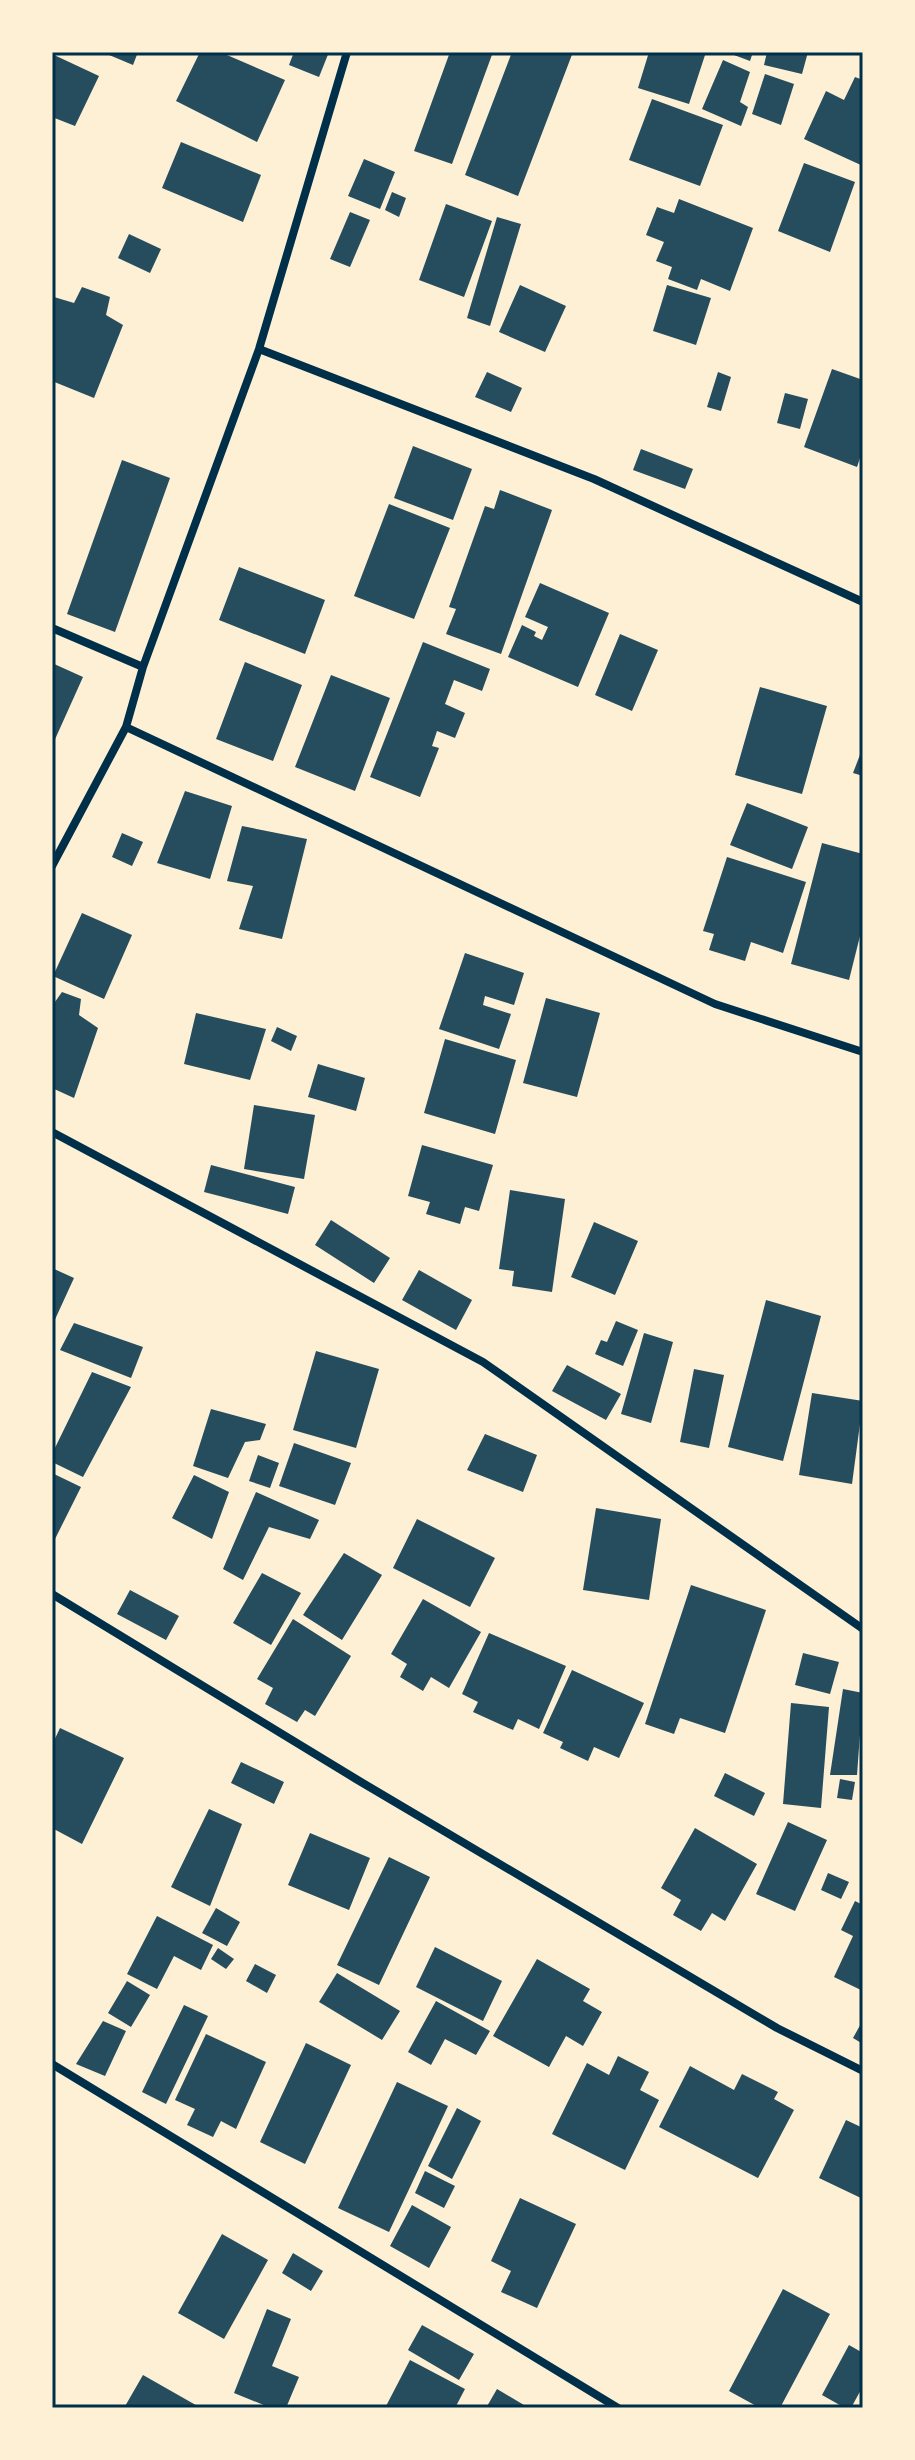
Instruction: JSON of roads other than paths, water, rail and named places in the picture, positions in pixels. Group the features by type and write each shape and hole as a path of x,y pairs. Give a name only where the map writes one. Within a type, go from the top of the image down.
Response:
{"street":[{"path":"52,866 126,727 143,667 259,349 347,52"},
{"path":"259,349 594,479 863,602"},
{"path":"52,628 143,667"},
{"path":"126,727 715,1004 863,1052"},
{"path":"52,1132 483,1362 863,1629"},
{"path":"52,1594 356,1779 777,2028 863,2071"},
{"path":"52,2064 618,2408"}]}
